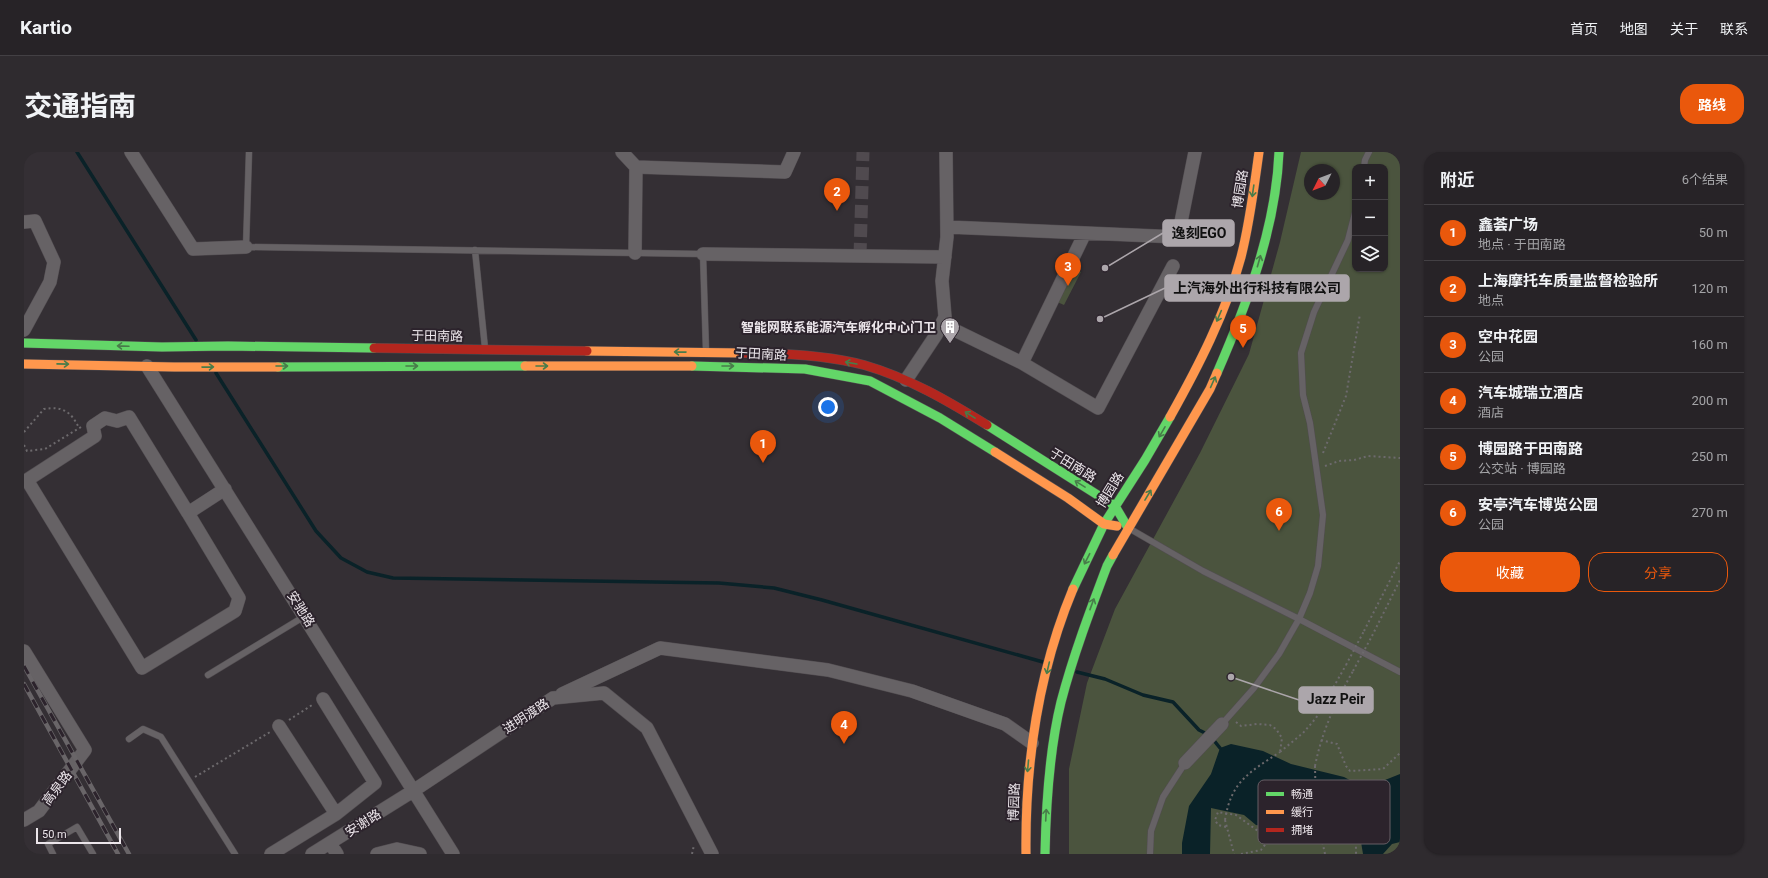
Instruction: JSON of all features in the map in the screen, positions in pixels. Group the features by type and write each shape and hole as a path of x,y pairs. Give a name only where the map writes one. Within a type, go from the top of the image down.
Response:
{"street":[{"path":"131,152 193,249 246,247"},
{"path":"622,152 636,167 635,253"},
{"path":"636,167 785,172 794,152"},
{"path":"906,380 936,335 945,317 942,281 947,227 946,152"},
{"path":"947,227 1178,237 1195,152"},
{"name":"博园路","path":"1026,854 1026,799 1032,743 1040,700 1055,636 1079,573 1104,524 1150,452 1191,379 1230,291 1244,243 1259,152"},
{"path":"1045,854 1050,772 1062,703 1078,641 1107,566 1210,388 1249,295 1264,242 1278,179 1279,152"},
{"path":"24,222 35,222 54,262 50,282 29,312 24,330"},
{"path":"1022,363 1085,233"},
{"path":"704,254 945,257"},
{"path":"942,324 1022,363 1098,408 1173,266"},
{"name":"于田南路","path":"24,343 162,347 228,346 774,353 820,358 862,365 906,380 946,400 1115,506 1128,528"},
{"path":"645,352 646,366"},
{"name":"于田南路","path":"24,364 174,367 733,366 805,369 870,381 940,418 1068,498 1104,524 1128,528"},
{"name":"安驰路","path":"148,366 453,854"},
{"path":"129,417 188,513 239,598 235,611 142,668 27,480 96,436 93,426 105,418 117,421 129,417"},
{"path":"188,513 225,489"},
{"path":"553,698 660,648 843,673 912,691 1005,724 1032,743"},
{"name":"高泉路","path":"24,651 85,750 39,811 24,820"},
{"name":"进明渡路","path":"413,791 553,698 604,693 647,728 712,854"},
{"path":"271,854 336,814 374,783 323,699"},
{"path":"1185,763 1222,724"},
{"path":"279,726 336,814"},
{"name":"安谢路","path":"312,854 413,791"},
{"path":"330,842 337,854"},
{"path":"377,854 397,849 420,854"}],"lane":[{"path":"249,152 246,247 704,254 706,352"},
{"path":"1364,164 1369,152"},
{"path":"1222,724 1254,688 1279,654 1299,619 1310,593 1318,566 1324,515 1303,395 1301,354 1314,312 1348,240 1352,225"},
{"path":"475,250 485,349"},
{"path":"1128,528 1203,571 1400,672"},
{"path":"208,675 305,616"},
{"path":"129,739 143,729 161,737 235,854"},
{"path":"1150,854 1151,830 1163,797 1185,763"},
{"path":"53,854 48,844 77,826 93,854"}],"path":[{"path":"1317,469 1346,396 1360,314"},
{"path":"24,432 44,409 56,407 66,411 74,418 79,428"},
{"path":"24,450 45,449 88,422 93,426"},
{"path":"24,445 27,451"},
{"path":"1317,469 1339,461 1354,460 1368,456 1400,458"},
{"path":"1234,854 1225,820 1228,803 1241,781 1249,772 1280,752 1303,733 1316,718 1346,665 1400,561"},
{"path":"1315,780 1315,766 1321,740 1332,711 1400,580"},
{"path":"1232,713 1237,724 1241,726 1257,724 1270,725 1276,728 1282,738 1280,752"},
{"path":"1321,740 1337,744 1346,766 1350,771 1383,769 1400,753"},
{"path":"1226,827 1218,825 1215,820 1218,812 1236,815 1258,831"},
{"path":"1242,854 1261,850 1265,844"},
{"path":"1323,844 1325,854"},
{"path":"1355,844 1356,854"}],"green space":[{"path":"1301,152 1400,152 1400,854 1069,854 1069,769 1087,683 1115,609 1200,453 1249,354 1280,242"},
{"path":"1073,268 1081,272 1064,305 1055,301"}],"water":[{"path":"1231,744 1263,751 1291,764 1344,777 1350,780 1258,780 1258,825 1244,815 1211,808 1210,854 1182,854 1182,843 1189,806 1211,774 1220,748"},
{"path":"1400,774 1400,842 1392,844 1383,854 1363,854 1361,844 1390,844 1390,780 1385,780"}],"waterway":[{"path":"77,152 196,340"},
{"path":"216,373 316,531 341,558 367,572 393,578 719,583 774,588 1043,662"},
{"path":"1077,672 1105,679 1143,695 1173,702 1199,730 1207,734"},
{"path":"1212,738 1220,748"}],"tunnel":[{"path":"860,256 863,152"}],"railway":[{"path":"24,666 129,854"},
{"path":"24,684 118,854"}],"traffic: fast":[{"path":"1217,373 1249,293 1266,237 1277,180 1279,152"},
{"path":"24,343 162,347 228,346 374,348"},
{"path":"278,367 525,366"},
{"path":"692,366 805,369 870,381 940,418 995,452"},
{"path":"1073,589 1104,524 1145,460 1170,417"},
{"path":"987,425 1115,506 1128,528"},
{"path":"1045,854 1046,816 1051,758 1061,702 1082,634 1107,566 1113,555"}],"traffic: slow":[{"path":"1170,417 1191,379 1228,299 1241,257 1247,231 1259,152"},
{"path":"587,351 742,353"},
{"path":"24,364 174,367 278,367"},
{"path":"525,366 692,366"},
{"path":"1113,555 1210,389 1217,373"},
{"path":"995,452 1068,498 1104,524 1117,526"},
{"path":"1026,854 1028,786 1036,719 1042,686 1051,653 1073,589"}],"traffic: jam":[{"path":"374,348 587,351"},
{"path":"742,353 803,355 835,359 864,365 881,370 912,383 987,425"}],"place":[{"name":"上海摩托车质量监督检验所","path":"837,211"},
{"name":"逸刻EGO","path":"1105,268"},
{"name":"空中花园","path":"1068,286"},
{"name":"上汽海外出行科技有限公司","path":"1100,319"},
{"name":"智能网联系能源汽车孵化中心门卫","path":"950,344"},
{"name":"博园路于田南路","path":"1243,348"},
{"name":"鑫荟广场","path":"763,463"},
{"name":"安亭汽车博览公园","path":"1279,531"},
{"name":"Jazz Peir","path":"1231,677"},
{"name":"汽车城瑞立酒店","path":"844,744"}]}
